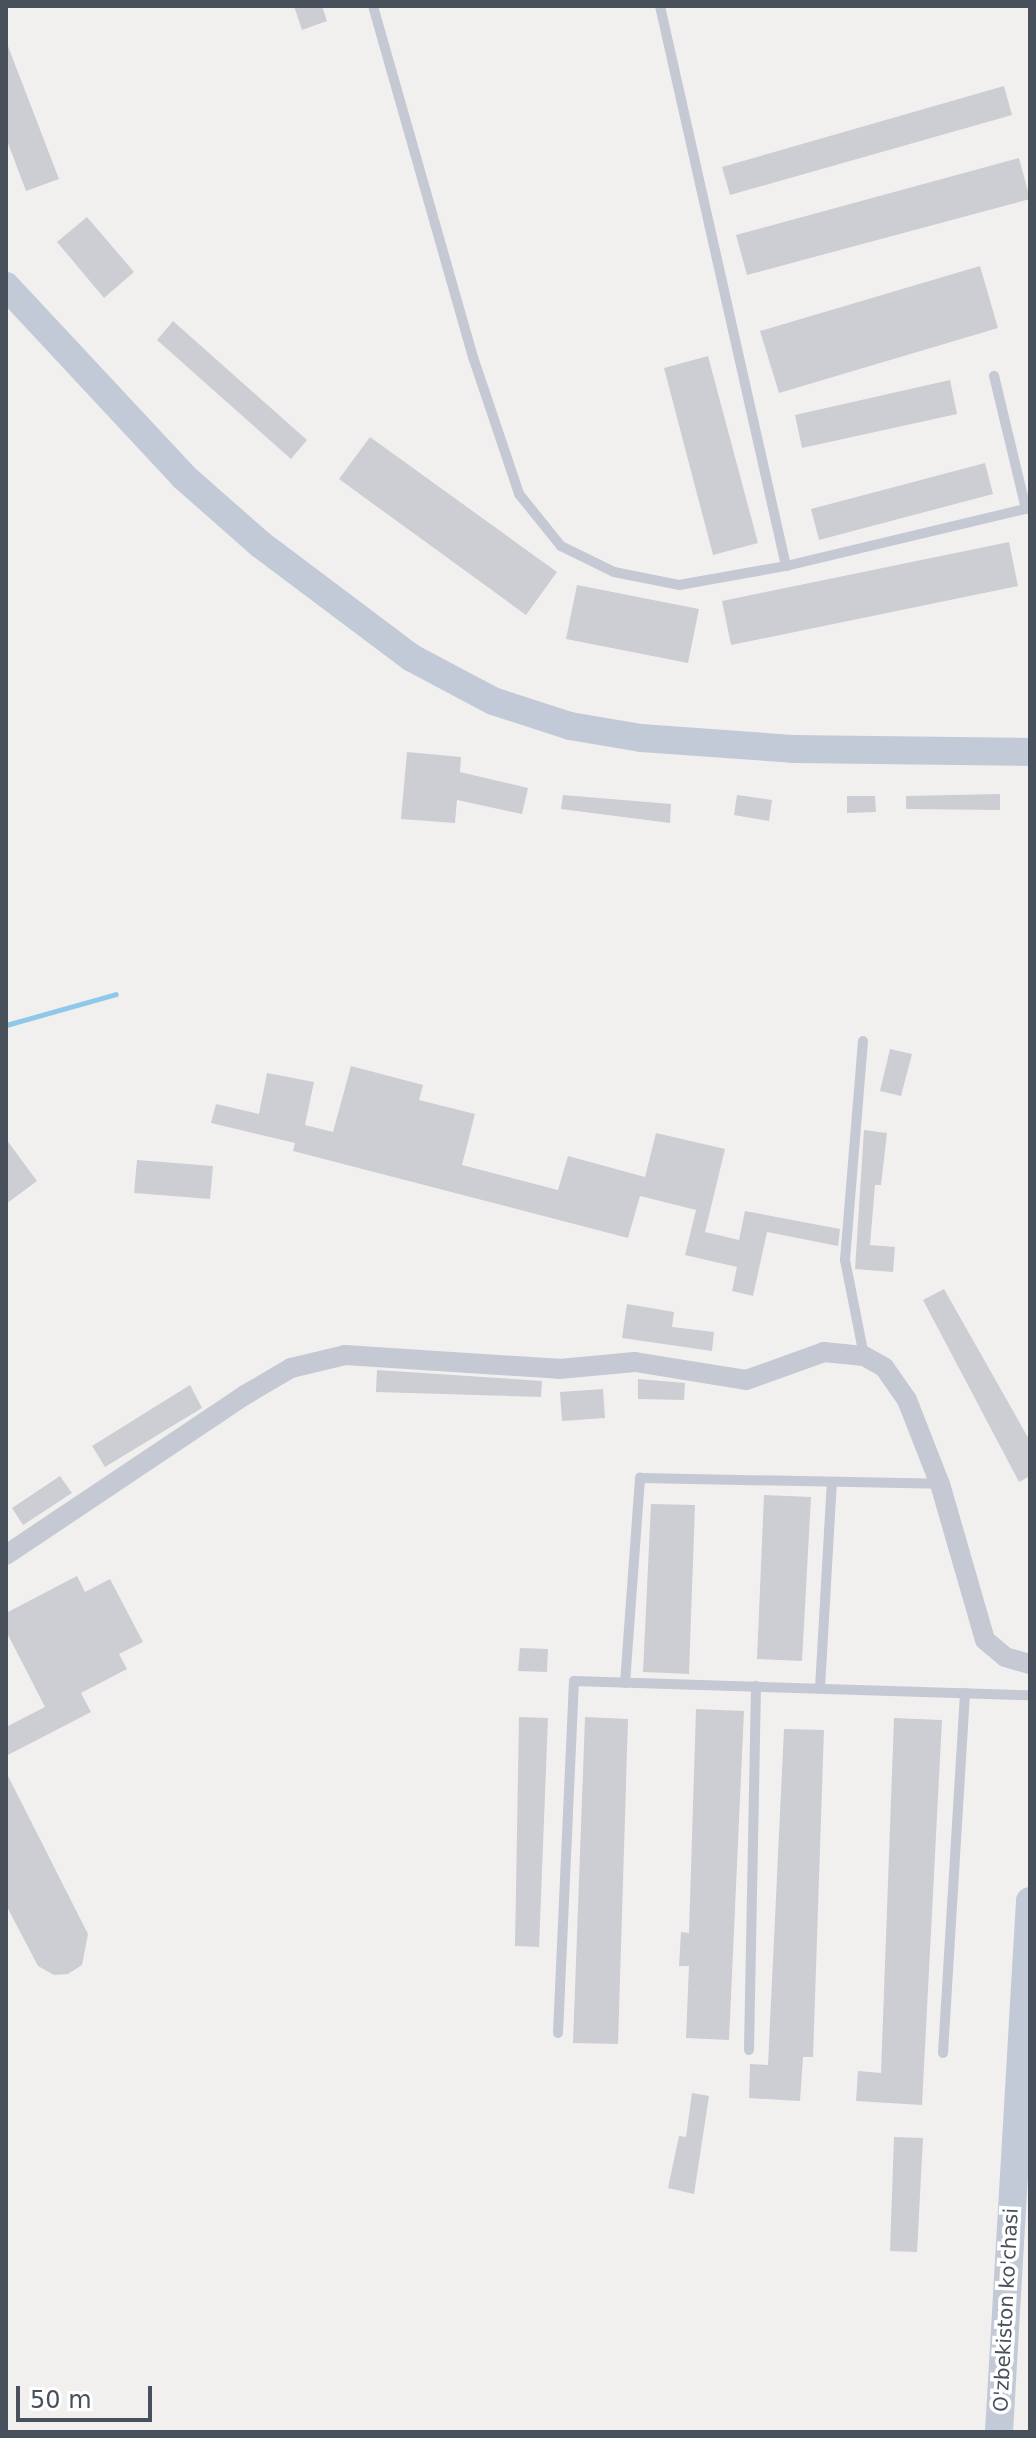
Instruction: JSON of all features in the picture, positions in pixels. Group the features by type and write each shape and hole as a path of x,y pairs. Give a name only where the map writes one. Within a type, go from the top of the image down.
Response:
{"main road":[{"path":"6,286 184,477 260,544 412,658 493,701 570,726 641,738 793,749 1030,752"},
{"name":"O'zbekiston ko'chasi","path":"999,2432 1022,2144 1030,1901"}],"street":[{"path":"6,1555 245,1395 291,1368 345,1355 559,1369 635,1362 746,1380 824,1352 864,1356 884,1367 907,1400 940,1484 976,1621 993,1648 1030,1664"}],"lane":[{"path":"373,6 473,357 519,494 561,546 614,572 679,585 786,566 1026,509 994,376"},
{"path":"660,6 786,566"},
{"path":"863,1041 845,1260 864,1356"},
{"path":"625,1683 640,1478 940,1484"},
{"path":"820,1688 832,1482"},
{"path":"558,2033 574,1681 1030,1695"},
{"path":"749,2050 756,1686"},
{"path":"943,2053 965,1693"}],"building":[{"path":"294,6 322,6 327,21 302,30"},
{"path":"6,41 59,179 26,191 6,138"},
{"path":"1004,86 1012,115 730,195 722,167"},
{"path":"1019,158 1030,199 747,275 736,235"},
{"path":"87,217 134,272 104,298 57,242"},
{"path":"980,266 998,328 779,393 760,331"},
{"path":"173,321 307,440 291,459 157,340"},
{"path":"708,356 758,543 713,555 664,368"},
{"path":"950,380 957,414 802,448 795,415"},
{"path":"370,437 557,572 526,615 339,479"},
{"path":"985,463 993,494 819,540 811,509"},
{"path":"1009,542 1018,586 731,645 722,601"},
{"path":"577,585 699,609 688,663 566,639"},
{"path":"407,752 461,757 460,772 528,788 522,814 457,800 455,823 401,819"},
{"path":"1000,794 1000,810 906,809 906,796"},
{"path":"563,795 671,804 670,823 561,809"},
{"path":"737,795 772,800 769,821 734,815"},
{"path":"847,796 875,796 876,812 847,813"},
{"path":"890,1049 912,1054 901,1096 880,1091"},
{"path":"351,1066 423,1085 419,1100 475,1114 462,1165 558,1190 568,1156 645,1177 656,1133 725,1149 705,1232 739,1240 745,1211 840,1229 838,1246 767,1232 753,1296 732,1291 737,1267 685,1255 696,1210 640,1196 628,1238 293,1151 295,1143 211,1123 216,1104 259,1114 267,1073 314,1082 305,1125 333,1132"},
{"path":"864,1130 887,1133 881,1185 875,1185 870,1245 895,1247 893,1272 855,1269"},
{"path":"6,1139 37,1181 6,1204"},
{"path":"137,1160 213,1166 210,1199 134,1193"},
{"path":"944,1289 1030,1441 1030,1476 1019,1482 923,1300"},
{"path":"627,1304 674,1312 672,1327 714,1332 712,1351 622,1338"},
{"path":"377,1370 542,1381 541,1397 376,1392"},
{"path":"638,1379 685,1383 684,1400 638,1399"},
{"path":"190,1385 202,1408 105,1467 92,1446"},
{"path":"603,1389 605,1418 562,1421 560,1392"},
{"path":"60,1476 72,1493 23,1525 12,1508"},
{"path":"764,1495 811,1497 802,1661 757,1659"},
{"path":"651,1504 695,1505 689,1674 643,1672"},
{"path":"77,1576 85,1592 110,1579 143,1642 119,1654 127,1669 81,1693 91,1712 6,1756 6,1727 45,1707 6,1631 6,1613"},
{"path":"520,1648 548,1649 547,1672 518,1671"},
{"path":"696,1709 744,1711 729,2040 686,2038 689,1966 679,1966 681,1932 689,1933"},
{"path":"519,1717 548,1718 539,1947 515,1946"},
{"path":"585,1717 628,1719 618,2044 573,2043"},
{"path":"894,1718 942,1720 922,2105 856,2101 858,2071 881,2073"},
{"path":"784,1729 824,1730 813,2057 803,2057 800,2101 749,2098 750,2064 768,2065"},
{"path":"6,1772 88,1934 82,1965 68,1974 54,1975 38,1966 6,1905"},
{"path":"692,2093 709,2096 694,2194 668,2188 679,2136 686,2137"},
{"path":"894,2137 923,2138 917,2252 890,2251"}],"waterway":[{"path":"6,1025 116,994"}]}
